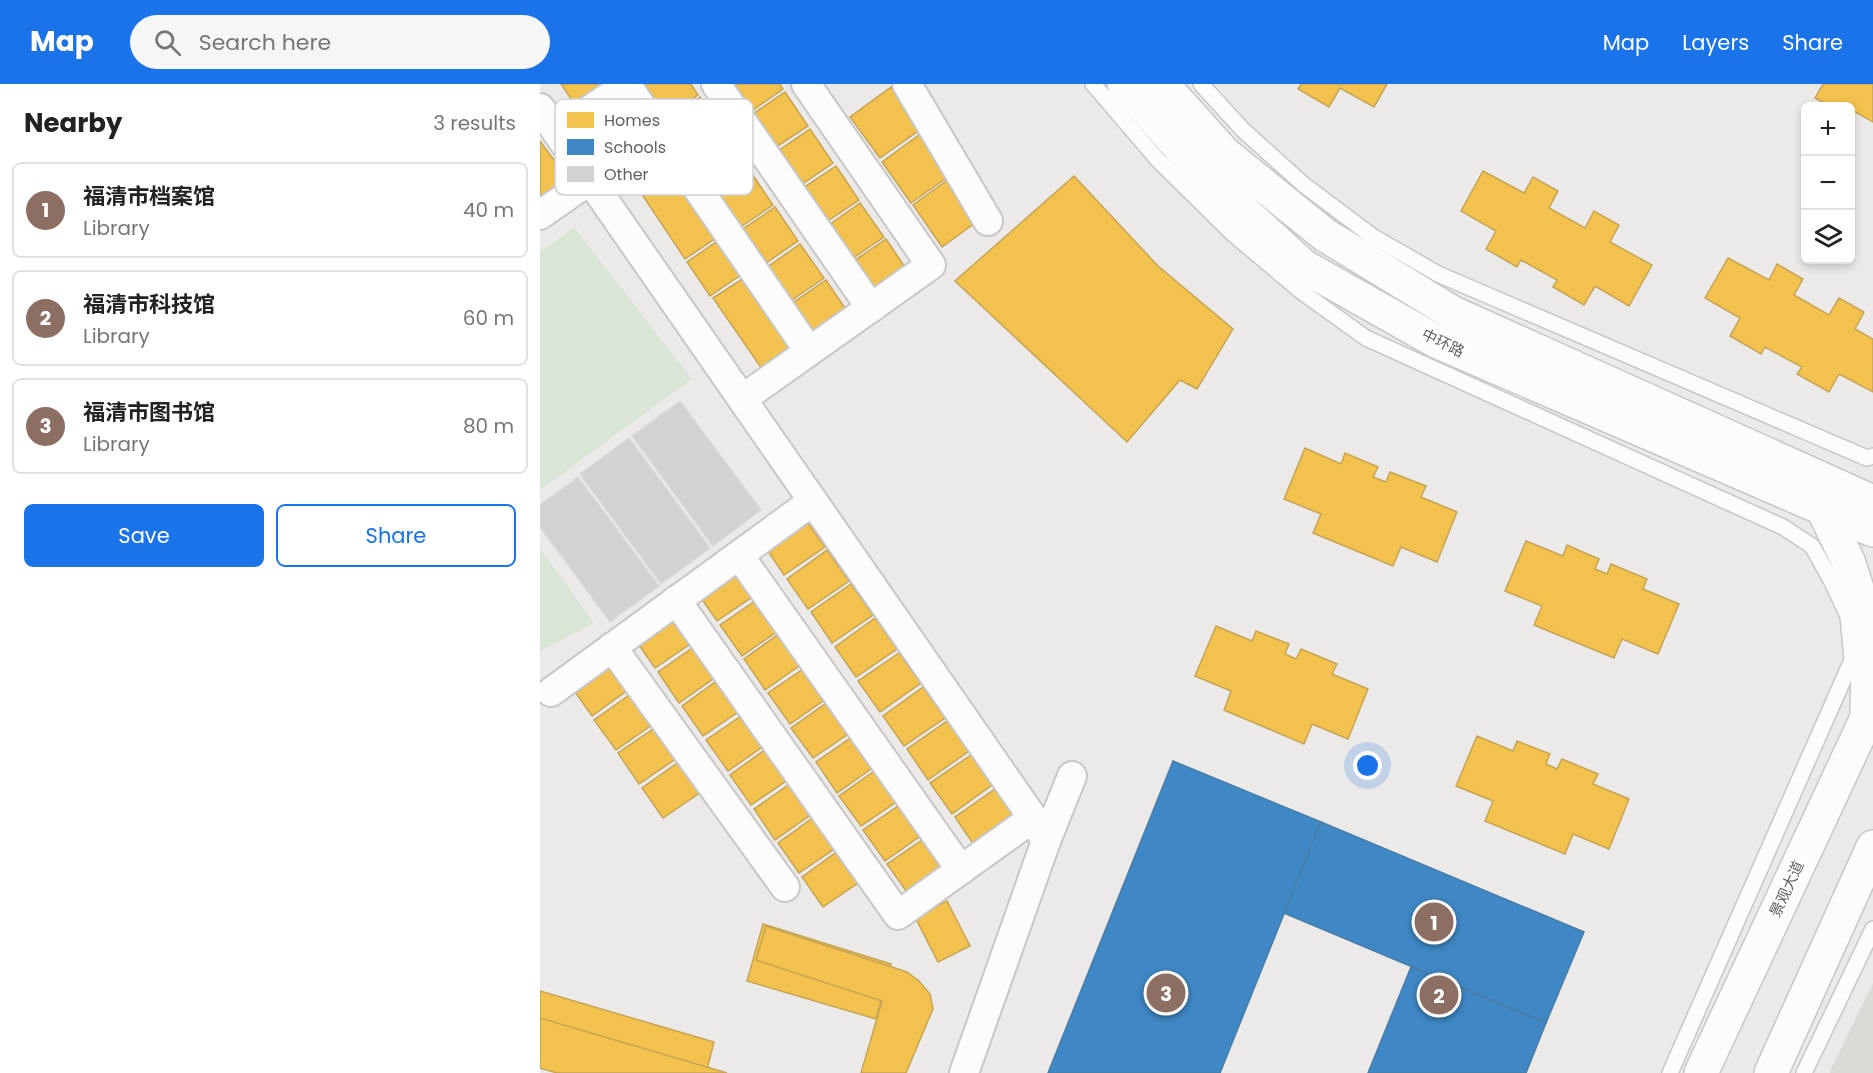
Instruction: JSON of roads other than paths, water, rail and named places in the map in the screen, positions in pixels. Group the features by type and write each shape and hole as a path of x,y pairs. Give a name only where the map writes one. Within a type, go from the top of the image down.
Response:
{"street":[{"path":"605,99 627,84 637,99"},
{"path":"716,84 726,99"},
{"path":"742,399 931,265 806,84"},
{"path":"907,84 988,221"},
{"name":"中环路","path":"1124,84 1205,176 1303,266 1436,341 1828,497"},
{"path":"1162,84 1226,154 1325,235 1453,313 1828,497 1873,530"},
{"path":"540,108 555,129"},
{"path":"753,137 871,308"},
{"path":"540,215 569,195"},
{"path":"600,195 1040,830"},
{"path":"703,195 809,351"},
{"path":"1828,497 1873,484"},
{"path":"1828,497 1873,502"},
{"path":"1828,497 1866,616 1870,712"},
{"path":"551,692 813,501"},
{"path":"739,555 961,870"},
{"path":"676,600 898,915 961,870 1040,830"},
{"path":"612,648 785,887"},
{"name":"景观大道","path":"1701,1073 1870,712"},
{"path":"964,1073 1040,830 1072,776"},
{"path":"1771,1073 1873,847"}],"lane":[{"path":"1093,84 1157,159 1233,234 1302,292 1366,338 1783,527 1812,546 1848,616 1852,660 1670,1073"},
{"path":"1201,84 1243,130 1304,185 1372,236 1438,274 1867,458 1873,456"},
{"path":"1804,1073 1873,929"}],"place":[{"name":"福清市档案馆","path":"1434,922"},
{"name":"福清市图书馆","path":"1166,993"},
{"name":"福清市科技馆","path":"1439,995"}]}
